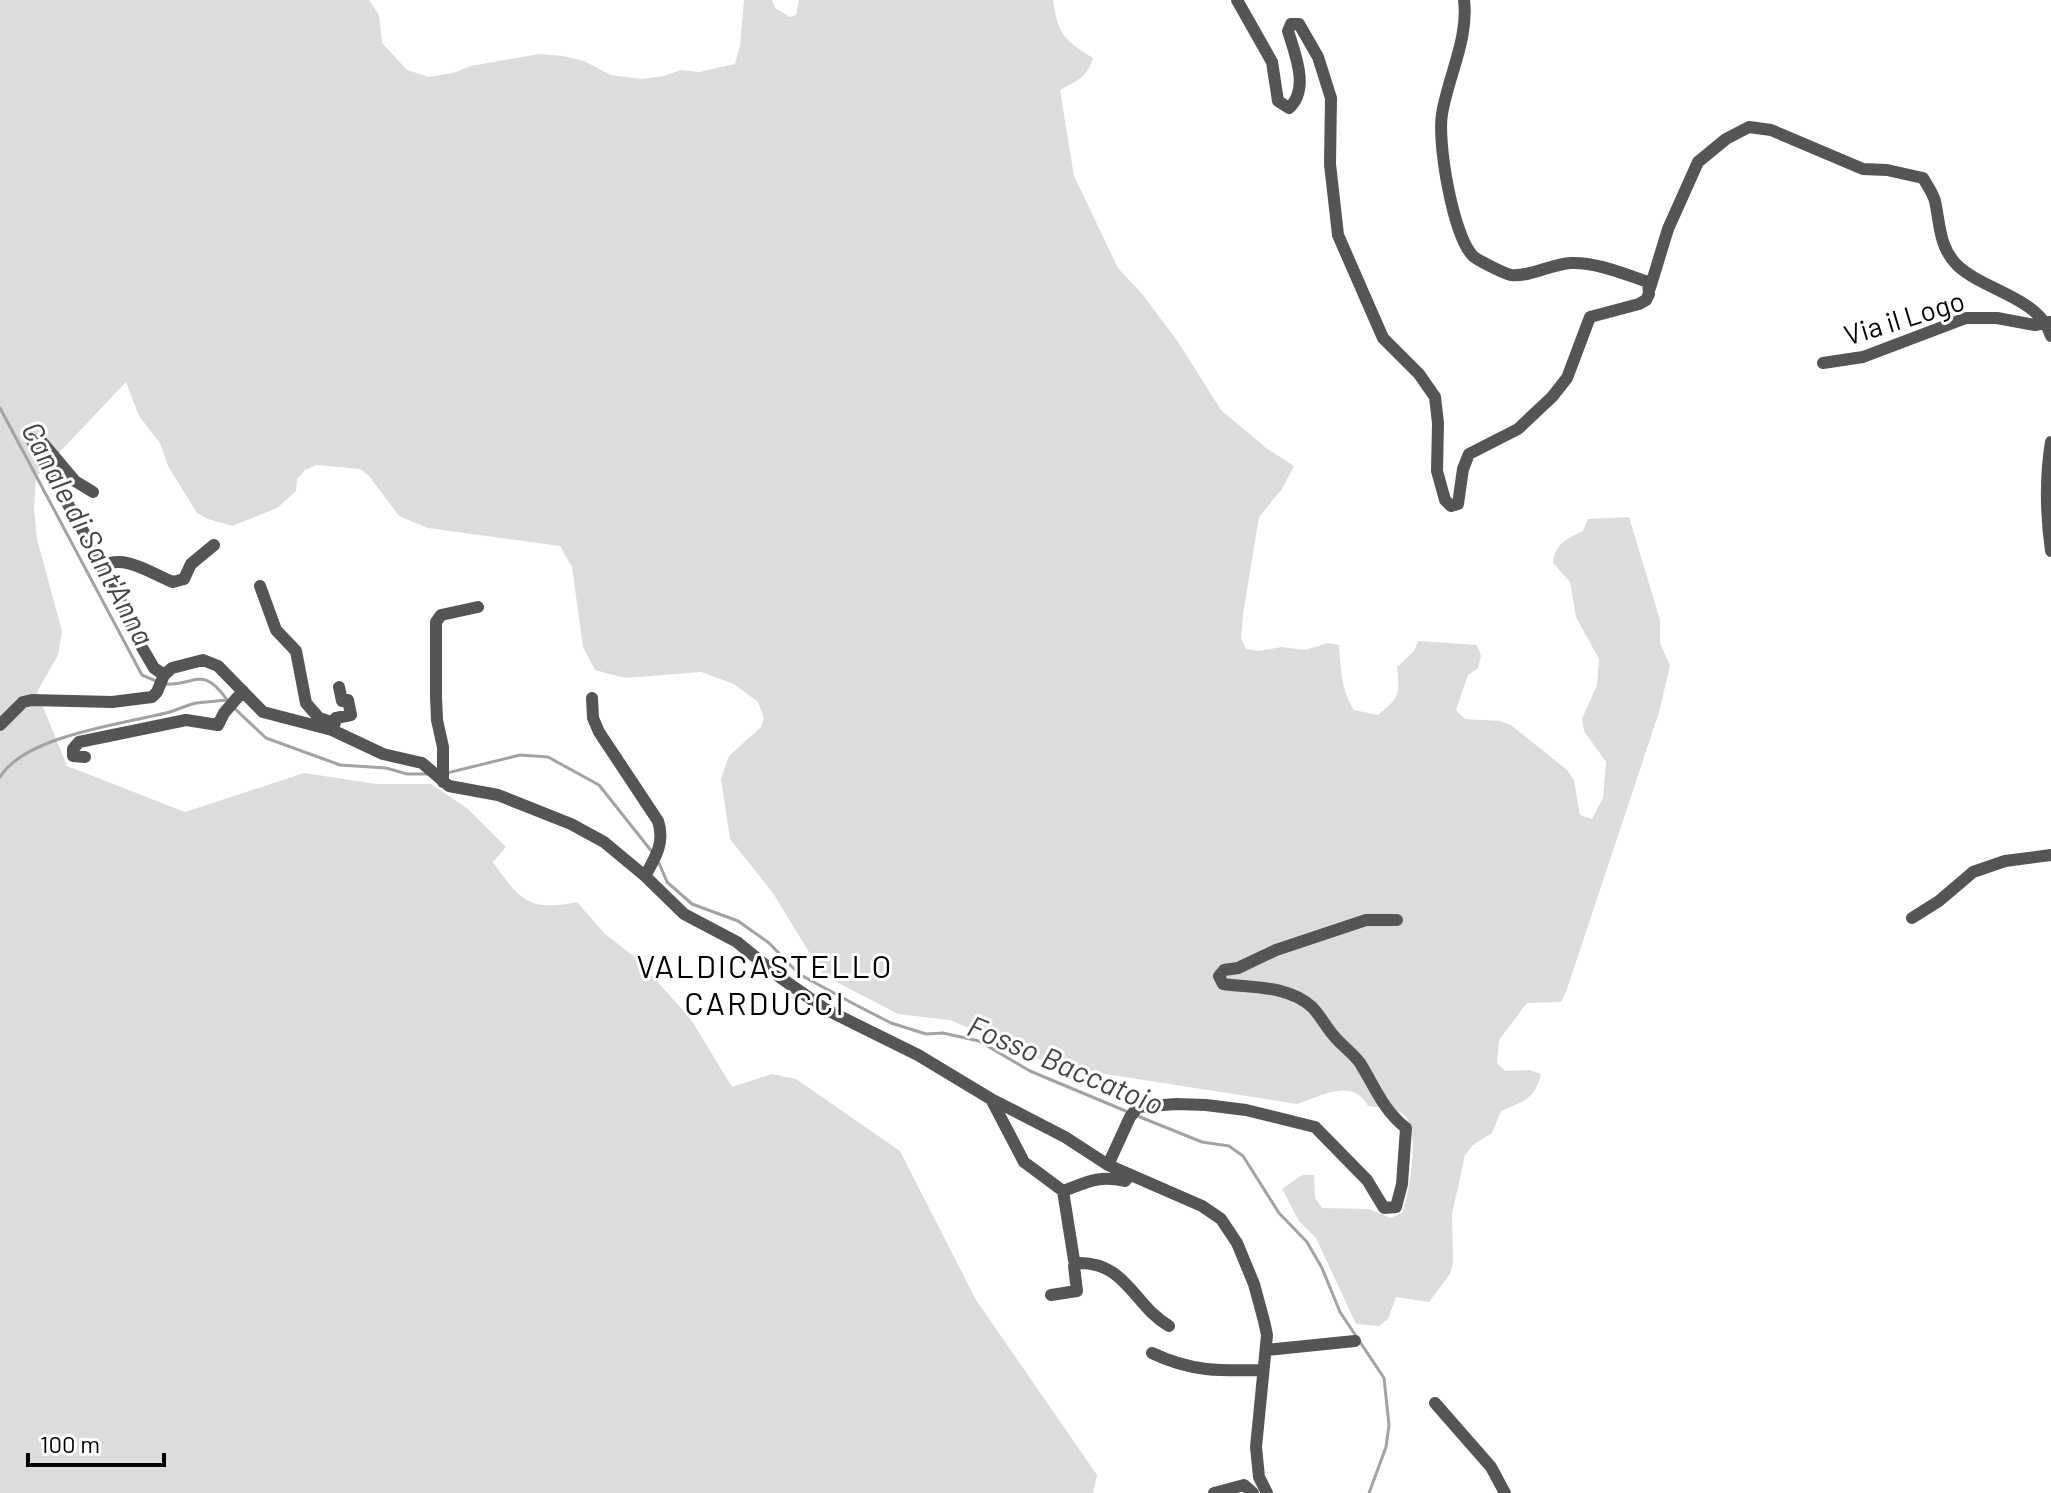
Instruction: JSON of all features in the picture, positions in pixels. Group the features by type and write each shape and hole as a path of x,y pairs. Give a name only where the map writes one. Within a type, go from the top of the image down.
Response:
{"street":[{"path":"1237,0 1272,62 1278,101 1289,108 1296,101 1300,84 1288,31 1291,24 1299,24 1318,57 1331,98 1330,164 1338,235 1383,338 1419,374 1435,397 1437,471 1445,500 1451,506 1458,504 1463,469 1469,454 1518,429 1567,378 1590,317 1646,300 1668,229 1698,162 1719,144 1749,127 1771,130 1863,169 1887,170 1923,178 1934,197 1941,241 1956,265 2026,305 2050,327"},
{"path":"1464,0 1460,40 1441,116 1441,148 1459,232 1473,256 1510,275 1568,263 1615,272 1649,285"},
{"name":"Via il Logo","path":"1823,363 1863,357 1966,318 1997,318 2050,327"},
{"path":"93,492 75,481 43,443 34,442 79,520 162,680"},
{"path":"2051,442 2048,525 2051,551"},
{"path":"101,567 108,562 125,563 152,571 173,582 184,579 191,564 214,545"},
{"path":"260,586 276,630 296,651 306,703 319,718 383,754 422,763 449,786 498,795 571,824 604,842 648,870 684,914 737,942 825,1009 918,1055 991,1099 1065,1137 1108,1165 1202,1206 1221,1219 1244,1258 1267,1335 1256,1447 1259,1477 1267,1493"},
{"path":"443,782 443,747 437,720 436,622 441,615 478,607"},
{"path":"0,725 23,702 32,700 121,701 152,697 172,668 203,660 218,666 241,693 263,712 332,726"},
{"path":"332,726 336,718 351,715 348,700 342,701 339,687"},
{"path":"85,757 73,756 73,749 79,742 186,720 218,725 241,693"},
{"path":"592,698 593,718 599,732 658,821 662,833 660,847 648,870"},
{"path":"1912,918 1939,901 1973,872 2005,861 2051,855"},
{"path":"1108,1165 1132,1114 1146,1104 1206,1105 1246,1110 1315,1127 1367,1180 1384,1208 1396,1207 1404,1173 1406,1128 1379,1100 1359,1061 1332,1034 1313,1008 1300,998 1264,987 1223,984 1219,976 1224,970 1238,968 1276,950 1366,920 1397,920"},
{"path":"991,1099 1024,1162 1063,1191 1073,1257 1077,1263"},
{"path":"1063,1191 1096,1178 1125,1181 1130,1175"},
{"path":"1051,1295 1077,1291 1074,1266 1077,1263"},
{"path":"1077,1263 1096,1264 1124,1280 1157,1320 1169,1326"},
{"path":"1266,1350 1355,1341"},
{"path":"1152,1353 1200,1370 1263,1370"},
{"path":"1435,1403 1491,1467 1505,1493"},
{"path":"1214,1493 1244,1485 1253,1493"}],"shaded area":[{"path":"0,0 369,0 379,15 382,43 407,70 429,77 539,54 584,61 611,75 642,79 681,70 699,72 735,64 740,46 744,0 772,0 775,8 790,17 796,15 799,0 1053,0 1057,21 1064,35 1093,58 1084,75 1060,90 1074,176 1118,268 1143,295 1178,342 1221,410 1266,448 1294,466 1282,489 1259,517 1243,614 1241,638 1246,649 1258,651 1282,647 1305,650 1328,643 1339,645 1344,687 1354,710 1378,715 1397,695 1397,667 1414,651 1418,641 1477,645 1481,656 1478,668 1468,675 1456,710 1465,719 1500,721 1511,725 1567,770 1574,780 1580,815 1592,819 1603,798 1606,762 1584,731 1582,719 1597,685 1599,659 1576,617 1570,582 1553,563 1559,546 1583,531 1588,519 1629,517 1660,620 1660,643 1670,666 1659,712 1566,992 1561,1002 1527,1003 1499,1040 1497,1063 1505,1071 1530,1070 1541,1074 1531,1095 1501,1111 1492,1133 1473,1145 1465,1155 1452,1214 1453,1263 1450,1274 1429,1302 1396,1297 1388,1319 1379,1326 1356,1324 1316,1238 1299,1221 1282,1189 1302,1175 1314,1175 1315,1198 1322,1208 1369,1209 1391,1218 1402,1213 1408,1192 1413,1147 1409,1122 1404,1115 1368,1106 1354,1092 1326,1093 1297,1104 1054,1066 950,1020 898,1014 823,975 773,893 730,839 721,779 729,756 761,727 764,718 758,702 734,684 701,672 625,678 595,670 583,647 572,567 560,546 428,528 399,516 369,476 360,469 317,465 305,470 297,479 296,491 277,508 232,526 208,519 197,513 168,466 160,443 139,416 126,382 36,477 34,508 37,539 62,631 58,655 37,692 67,766 185,812 304,773 377,784 431,784 468,809 506,847 493,862 511,886 536,904 577,902 605,934 636,958 690,1018 732,1087 772,1074 796,1079 900,1151 976,1300 1097,1475 1093,1493 0,1493"}],"waterway":[{"name":"Canale di Sant'Anna","path":"0,408 142,675 156,681"},
{"name":"Canale di Sant'Anna","path":"162,684 204,680 219,689 228,701"},
{"path":"0,777 12,763 52,742 196,703 227,700"},
{"name":"Fosso Baccatoio","path":"233,707 266,738 340,765 427,774"},
{"name":"Fosso Baccatoio","path":"447,773 520,755 548,757 599,785 653,853"},
{"name":"Fosso Baccatoio","path":"659,863 667,882 692,904 738,921 769,943 799,974 854,1004 891,1023 926,1034 943,1033 979,1041 1030,1071 1128,1112"},
{"name":"Fosso Baccatoio","path":"1135,1115 1202,1142 1229,1146 1243,1156 1279,1213 1307,1242 1322,1268 1340,1312 1384,1378 1389,1425 1386,1447 1369,1493"}],"district":[{"name":"VALDICASTELLO CARDUCCI","path":"765,984"}]}
